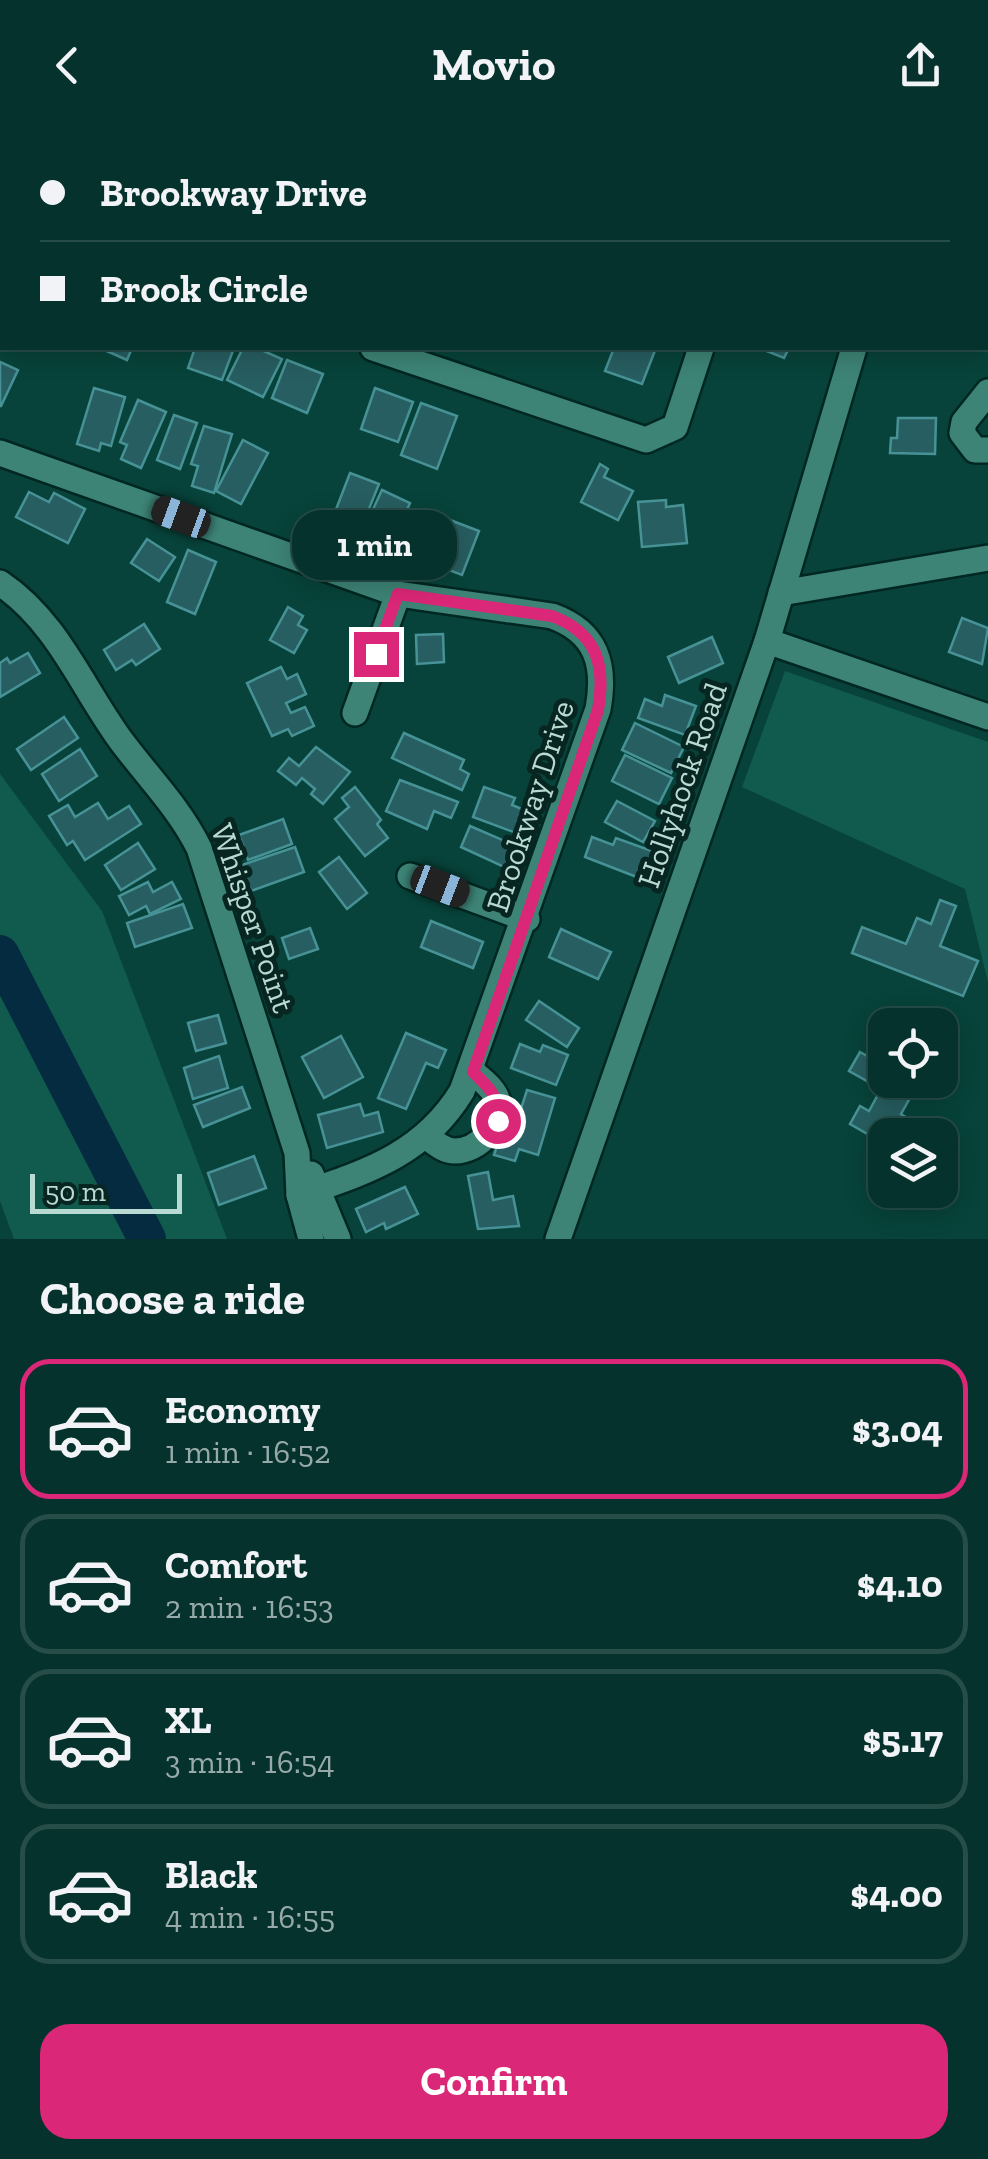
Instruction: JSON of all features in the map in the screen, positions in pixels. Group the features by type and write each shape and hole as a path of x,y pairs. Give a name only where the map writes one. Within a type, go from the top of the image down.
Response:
{"street":[{"path":"379,350 646,440 662,436 680,418 701,350"},
{"name":"Hollyhock Road","path":"558,1239 767,641 853,350"},
{"path":"988,392 964,422 962,434 975,450 988,450"},
{"name":"Brookway Drive","path":"0,452 398,594 552,616 574,624 600,658 603,681 598,710 473,1072 452,1108 427,1136 396,1160 310,1192"},
{"path":"781,593 988,558"},
{"name":"Whisper Point","path":"0,583 49,628 122,742 186,820 199,848 310,1192 338,1239"},
{"path":"355,713 398,594"},
{"path":"767,641 988,717"},
{"path":"410,876 527,919"},
{"path":"427,1136 444,1149 458,1151 488,1135 498,1121 498,1102 492,1090 473,1072"},
{"name":"Whisper Point","path":"310,1192 310,1239"}],"green space":[{"path":"785,671 988,742 988,982 965,889 742,787"},
{"path":"0,774 102,911 227,1239 14,1239 0,1201"}],"building":[{"path":"104,350 131,350 127,360"},
{"path":"194,350 233,350 222,380 188,368"},
{"path":"242,350 262,350 282,359 263,397 227,380"},
{"path":"613,350 655,350 642,384 605,371"},
{"path":"764,350 788,350 784,358"},
{"path":"287,360 323,374 307,413 272,398"},
{"path":"0,362 18,370 1,406 0,406"},
{"path":"94,388 125,397 111,446 101,443 99,451 77,444"},
{"path":"375,388 413,402 398,442 361,429"},
{"path":"138,400 166,412 141,468 121,459 127,445 120,442"},
{"path":"421,403 457,416 437,469 401,455"},
{"path":"174,415 197,423 180,469 157,460"},
{"path":"898,418 936,418 935,454 890,453 891,438 897,438"},
{"path":"204,426 232,434 214,493 192,486 198,466 191,464"},
{"path":"243,440 268,453 241,504 216,491"},
{"path":"600,464 608,469 604,477 633,491 618,520 581,502"},
{"path":"350,473 379,484 358,536 330,525"},
{"path":"382,490 410,503 391,546 362,533"},
{"path":"29,492 49,502 54,493 85,509 68,543 16,517"},
{"path":"666,500 666,507 683,505 687,543 642,547 638,502"},
{"path":"450,520 479,531 462,575 433,564"},
{"path":"147,539 175,557 159,581 131,563"},
{"path":"188,550 216,562 195,614 167,602"},
{"path":"288,607 303,616 298,625 307,630 294,653 270,640"},
{"path":"962,618 988,628 982,664 949,652"},
{"path":"144,624 160,649 136,665 132,660 116,670 104,650"},
{"path":"443,634 444,662 417,664 416,635"},
{"path":"712,637 723,663 679,683 668,657"},
{"path":"28,653 40,673 0,697 0,663 7,658 10,663"},
{"path":"281,667 287,679 297,674 306,694 286,703 291,713 305,707 314,726 292,736 288,729 272,736 247,683"},
{"path":"665,695 696,706 685,735 638,718 645,699 662,706"},
{"path":"64,717 78,738 31,770 17,749"},
{"path":"635,723 684,747 671,773 622,750"},
{"path":"404,733 464,760 460,769 469,774 462,790 392,758"},
{"path":"316,747 350,772 323,804 311,794 315,789 302,778 296,785 278,771 289,758 299,766"},
{"path":"80,749 97,776 59,801 42,774"},
{"path":"625,755 672,778 659,804 612,781"},
{"path":"400,780 458,802 451,818 434,811 427,829 386,811"},
{"path":"355,787 381,820 377,824 388,838 365,856 335,819 349,807 342,798"},
{"path":"484,787 515,798 512,805 532,813 524,836 473,817"},
{"path":"617,801 655,821 643,842 605,822"},
{"path":"98,803 108,819 129,806 141,824 85,860 73,841 67,845 49,816 68,805 75,817"},
{"path":"283,819 292,844 248,860 239,835"},
{"path":"470,826 521,848 511,870 461,847"},
{"path":"592,837 613,845 616,838 652,851 642,879 585,857"},
{"path":"138,843 155,869 121,890 105,865"},
{"path":"295,847 304,872 251,891 242,865"},
{"path":"339,857 367,893 347,909 319,872"},
{"path":"148,882 153,892 172,882 181,899 150,914 146,906 129,915 119,896"},
{"path":"940,900 956,906 940,946 978,961 963,996 852,953 862,927 906,944 917,918 931,924"},
{"path":"183,904 192,928 135,947 127,923"},
{"path":"431,921 483,942 473,968 421,947"},
{"path":"310,928 318,949 289,959 282,938"},
{"path":"561,929 611,952 598,979 549,957"},
{"path":"539,1001 579,1028 567,1047 526,1020"},
{"path":"218,1015 226,1043 196,1051 188,1023"},
{"path":"406,1033 446,1050 438,1068 426,1063 406,1109 378,1098"},
{"path":"341,1036 363,1077 324,1098 302,1057"},
{"path":"520,1044 540,1052 543,1045 568,1055 556,1085 511,1068"},
{"path":"860,1052 868,1056 868,1082 849,1071"},
{"path":"219,1056 228,1088 193,1099 184,1068"},
{"path":"242,1087 250,1108 203,1127 194,1105"},
{"path":"527,1090 555,1098 538,1155 519,1149 515,1161 494,1155 501,1133 512,1137"},
{"path":"876,1098 910,1098 901,1114 907,1118 868,1118 868,1134 850,1124 860,1106 869,1111"},
{"path":"360,1104 364,1116 378,1112 383,1132 327,1148 318,1115"},
{"path":"254,1156 266,1188 219,1205 208,1173"},
{"path":"488,1172 493,1200 513,1196 519,1226 478,1229 468,1176"},
{"path":"405,1187 418,1214 386,1229 384,1223 366,1232 356,1209"}],"waterway":[{"path":"0,954 147,1239"}],"route":[{"path":"376,654 398,594 552,616 574,624 590,639 600,658 603,681 598,710 473,1072 492,1090 498,1102 498,1121"}]}
